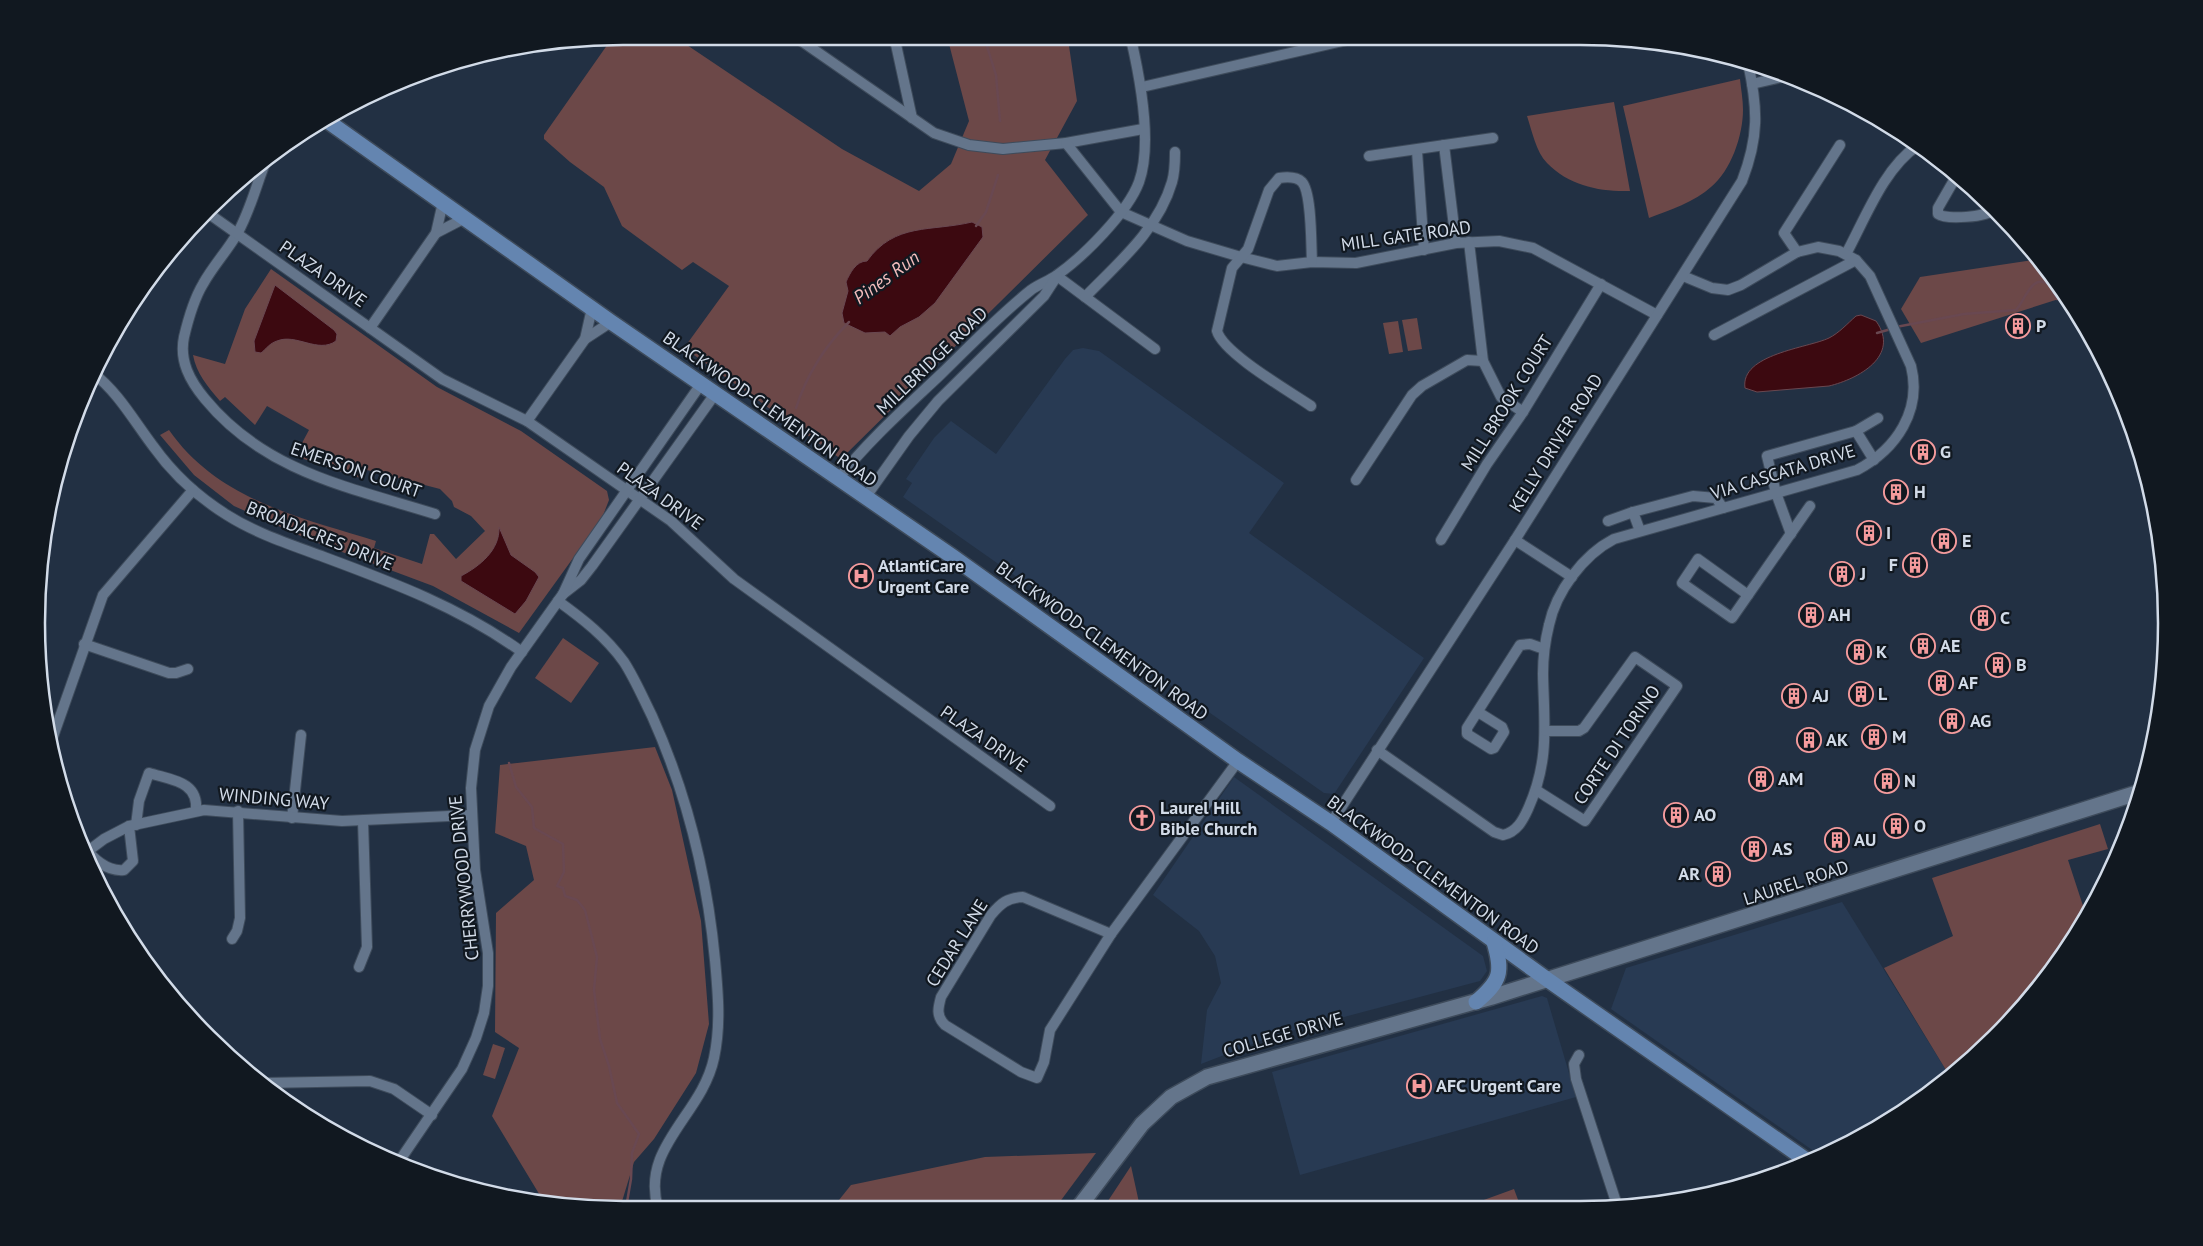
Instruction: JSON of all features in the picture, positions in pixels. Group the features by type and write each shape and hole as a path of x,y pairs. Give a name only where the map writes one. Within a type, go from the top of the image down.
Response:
{"main road":[{"name":"BLACKWOOD-CLEMENTON ROAD","path":"331,124 611,322 953,557 1238,761 1331,823 1494,942 1801,1157"},
{"name":"LAUREL ROAD","path":"1548,980 2131,795"},
{"path":"1476,1002 1493,987 1500,974 1499,958 1494,942"},
{"name":"COLLEGE DRIVE","path":"1084,1201 1142,1124 1171,1097 1207,1077 1548,980"}],"street":[{"path":"807,45 934,133 969,144 1003,149 1066,143 1143,129"},
{"path":"896,45 912,118"},
{"name":"MILLBRIDGE ROAD","path":"838,479 874,438 994,323 1031,290 1056,276 1106,230 1121,212 1139,181 1144,140 1142,87 1132,45"},
{"path":"1142,87 1325,45"},
{"name":"KELLY DRIVER ROAD","path":"1331,823 1515,540 1742,181 1752,154 1756,130 1755,98 1750,71"},
{"path":"1752,84 1774,79"},
{"path":"1369,156 1416,151 1492,138"},
{"path":"1066,143 1121,212"},
{"path":"1444,145 1456,243"},
{"path":"1797,252 1784,232 1840,145"},
{"path":"1846,254 1893,168 1912,150"},
{"path":"1416,151 1424,250"},
{"path":"1085,297 1134,247 1151,226 1172,182 1175,152"},
{"name":"EMERSON COURT","path":"262,171 238,233 202,284 186,332 183,345 184,361 194,385 209,404 240,435 280,462 316,476 435,514"},
{"path":"1311,406 1236,355 1219,339 1217,331 1232,268 1248,250 1269,190 1274,182 1280,178 1292,178 1304,183 1308,201 1312,262"},
{"path":"1953,182 1938,208 1938,214 1945,218 1953,218 1989,214"},
{"path":"370,328 436,233 443,202"},
{"name":"MILL GATE ROAD","path":"1121,212 1187,241 1277,266 1312,262 1356,263 1456,243 1499,241 1533,248 1657,315"},
{"name":"PLAZA DRIVE","path":"213,216 442,378 527,421 671,521 734,579 1050,806"},
{"path":"436,233 465,218"},
{"path":"1469,242 1483,361 1501,396 1523,412"},
{"name":"VIA CASCATA DRIVE","path":"1377,750 1494,832 1503,835 1518,827 1536,790 1543,763 1546,731 1544,650 1549,622 1572,577 1606,542 1847,474 1874,460 1900,433 1912,405 1913,373 1897,333 1870,276 1856,260 1846,254 1824,247 1797,252 1741,285 1728,290 1712,288 1683,276"},
{"path":"1714,335 1856,260"},
{"path":"1056,276 1155,349"},
{"name":"MILLBRIDGE ROAD","path":"865,498 909,436 938,401 1044,296 1056,276"},
{"name":"MILL BROOK COURT","path":"1441,540 1487,464 1523,412 1601,284"},
{"path":"586,340 592,308"},
{"path":"527,421 586,340 611,322"},
{"path":"1356,480 1412,395 1422,386 1467,360 1483,361"},
{"name":"BROADACRES DRIVE","path":"99,379 114,393 161,457 193,490 244,525 436,600 482,625 522,652"},
{"name":"CHERRYWOOD DRIVE","path":"402,1157 462,1069 479,1031 487,995 488,953 476,877 471,815 472,769 480,731 495,692 560,597 572,570 701,384"},
{"name":"CHERRYWOOD DRIVE","path":"560,597 587,572 715,394"},
{"path":"1791,534 1776,493 1767,456 1856,431 1878,418"},
{"path":"1856,431 1874,460"},
{"path":"55,730 99,602 107,588 193,490"},
{"path":"1608,521 1633,512 1693,496 1716,498 1722,508"},
{"path":"1748,595 1698,559 1682,583 1732,618 1810,506"},
{"path":"1633,512 1640,531"},
{"path":"1515,540 1572,577"},
{"path":"560,597 606,640 624,662 642,695 673,766 690,818 710,914 718,993 718,1024 714,1059 699,1097 667,1143 658,1162 654,1184 657,1201"},
{"path":"84,644 169,673 182,672 188,669"},
{"path":"1478,712 1520,645 1530,644 1544,650"},
{"name":"CORTE DI TORINO","path":"1536,790 1585,821 1677,686 1635,657 1584,728 1579,731 1546,731"},
{"path":"292,818 301,735"},
{"name":"CEDAR LANE","path":"1111,934 1023,897 1009,898 1000,904 991,915 941,997 938,1010 939,1019 1021,1072 1037,1078 1044,1062 1050,1030 1111,934 1238,761"},
{"path":"96,860 107,867 120,871 132,865 134,856 132,826 149,773 192,789 196,796 196,811"},
{"name":"WINDING WAY","path":"91,849 104,839 132,826 196,811 238,811 292,818 363,821 471,815"},
{"path":"232,939 237,931 240,918 238,811"},
{"path":"359,967 368,947 363,821"},
{"path":"1579,1055 1574,1064 1576,1079 1615,1200"},
{"path":"273,1084 370,1081 394,1089 432,1115"}],"shaded area":[{"path":"607,45 687,45 842,149 919,191 951,164 969,121 949,45 1069,45 1077,101 1045,160 1088,215 841,459 684,348 729,286 693,262 682,270 622,226 604,187 570,162 544,139 544,135"},
{"path":"1740,79 1743,110 1741,130 1730,162 1724,172 1711,187 1697,197 1649,218 1623,106"},
{"path":"1614,102 1630,191 1597,189 1586,186 1565,177 1547,163 1537,147 1527,116"},
{"path":"2030,260 2059,299 1921,343 1901,309 1920,277"},
{"path":"271,269 437,387 521,431 607,491 609,500 602,518 519,633 433,586 310,540 234,506 194,475 160,435 169,430 189,454 211,474 236,490 262,503 290,514 376,541 374,548 422,564 430,534 434,534 456,559 485,531 471,516 454,507 452,501 440,489 363,469 360,478 295,456 309,430 267,406 255,425 225,397 220,401 211,390 203,380 193,355 225,364 245,309"},
{"path":"1417,318 1422,349 1408,351 1402,320"},
{"path":"1398,321 1403,352 1389,354 1383,323"},
{"path":"1083,348 1099,351 1284,483 1249,533 1424,658 1334,794 1324,793 903,497 912,483 906,479 934,438 951,421 996,454 1065,359 1073,350"},
{"path":"563,638 599,663 571,703 535,678"},
{"path":"655,747 672,790 701,921 709,1024 696,1073 654,1139 634,1162 622,1201 585,1200 540,1195 492,1116 519,1048 495,1032 496,913 534,880 526,846 495,833 500,765"},
{"path":"1234,777 1483,956 1487,971 1480,981 1276,1035 1201,1064 1207,1010 1221,983 1215,956 1199,931 1153,895"},
{"path":"2100,824 2108,849 2068,860 2083,907 2081,912 2039,975 2015,1004 1989,1032 1946,1070 1884,968 1953,936 1932,878"},
{"path":"1842,902 1946,1070 1901,1104 1869,1124 1814,1151 1611,1009 1626,968"},
{"path":"1542,996 1547,998 1576,1097 1300,1175 1272,1072"},
{"path":"493,1044 505,1048 495,1079 483,1075"},
{"path":"1096,1153 1060,1201 839,1200 851,1185 985,1157"},
{"path":"1131,1166 1139,1201 1108,1201"},
{"path":"1514,1189 1518,1201 1481,1201"}],"water":[{"path":"972,222 982,227 983,237 935,303 919,317 900,327 890,336 885,332 865,333 844,323 842,313 848,291 846,282 857,265 867,261 889,240 902,234"},
{"path":"275,285 334,330 337,334 336,341 329,344 314,345 292,339 284,339 272,343 261,353 255,352 254,341"},
{"path":"1861,315 1876,321 1882,334 1883,345 1880,355 1863,372 1829,386 1757,392 1745,388 1746,376 1753,367 1764,360 1777,354 1829,338 1840,331 1856,316"},
{"path":"499,527 511,555 539,577 526,601 515,614 461,581 461,576 488,556 496,543"}],"waterway":[{"name":"Pines Run","path":"987,45 996,75 1000,121"},
{"name":"Pines Run","path":"976,226 986,212 998,175"},
{"path":"1896,327 1964,314 2016,310 2034,285 2038,282 2049,285"},
{"path":"2053,291 2057,299 2059,299"},
{"name":"Pines Run","path":"796,408 817,362 849,322"},
{"path":"1877,333 1891,329"},
{"path":"509,763 516,787 532,807 534,828 563,844 564,872 557,886 563,888 565,896 577,900 585,910 597,957 594,990 600,1039 609,1066 617,1103 639,1134 632,1153 631,1179 627,1201"}],"place":[{"name":"P","path":"2018,326"},
{"name":"G","path":"1923,452"},
{"name":"H","path":"1896,492"},
{"name":"I","path":"1869,533"},
{"name":"E","path":"1944,541"},
{"name":"F","path":"1915,565"},
{"name":"J","path":"1842,574"},
{"name":"AtlantiCare Urgent Care","path":"861,576"},
{"name":"AH","path":"1811,615"},
{"name":"C","path":"1983,618"},
{"name":"AE","path":"1923,646"},
{"name":"K","path":"1859,652"},
{"name":"B","path":"1998,665"},
{"name":"AF","path":"1941,683"},
{"name":"L","path":"1861,694"},
{"name":"AJ","path":"1794,696"},
{"name":"AG","path":"1952,721"},
{"name":"M","path":"1874,737"},
{"name":"AK","path":"1809,740"},
{"name":"AM","path":"1761,779"},
{"name":"N","path":"1887,781"},
{"name":"AO","path":"1676,815"},
{"name":"Laurel Hill Bible Church","path":"1142,818"},
{"name":"O","path":"1896,826"},
{"name":"AU","path":"1837,840"},
{"name":"AS","path":"1754,849"},
{"name":"AR","path":"1718,874"},
{"name":"AFC Urgent Care","path":"1419,1086"}]}
